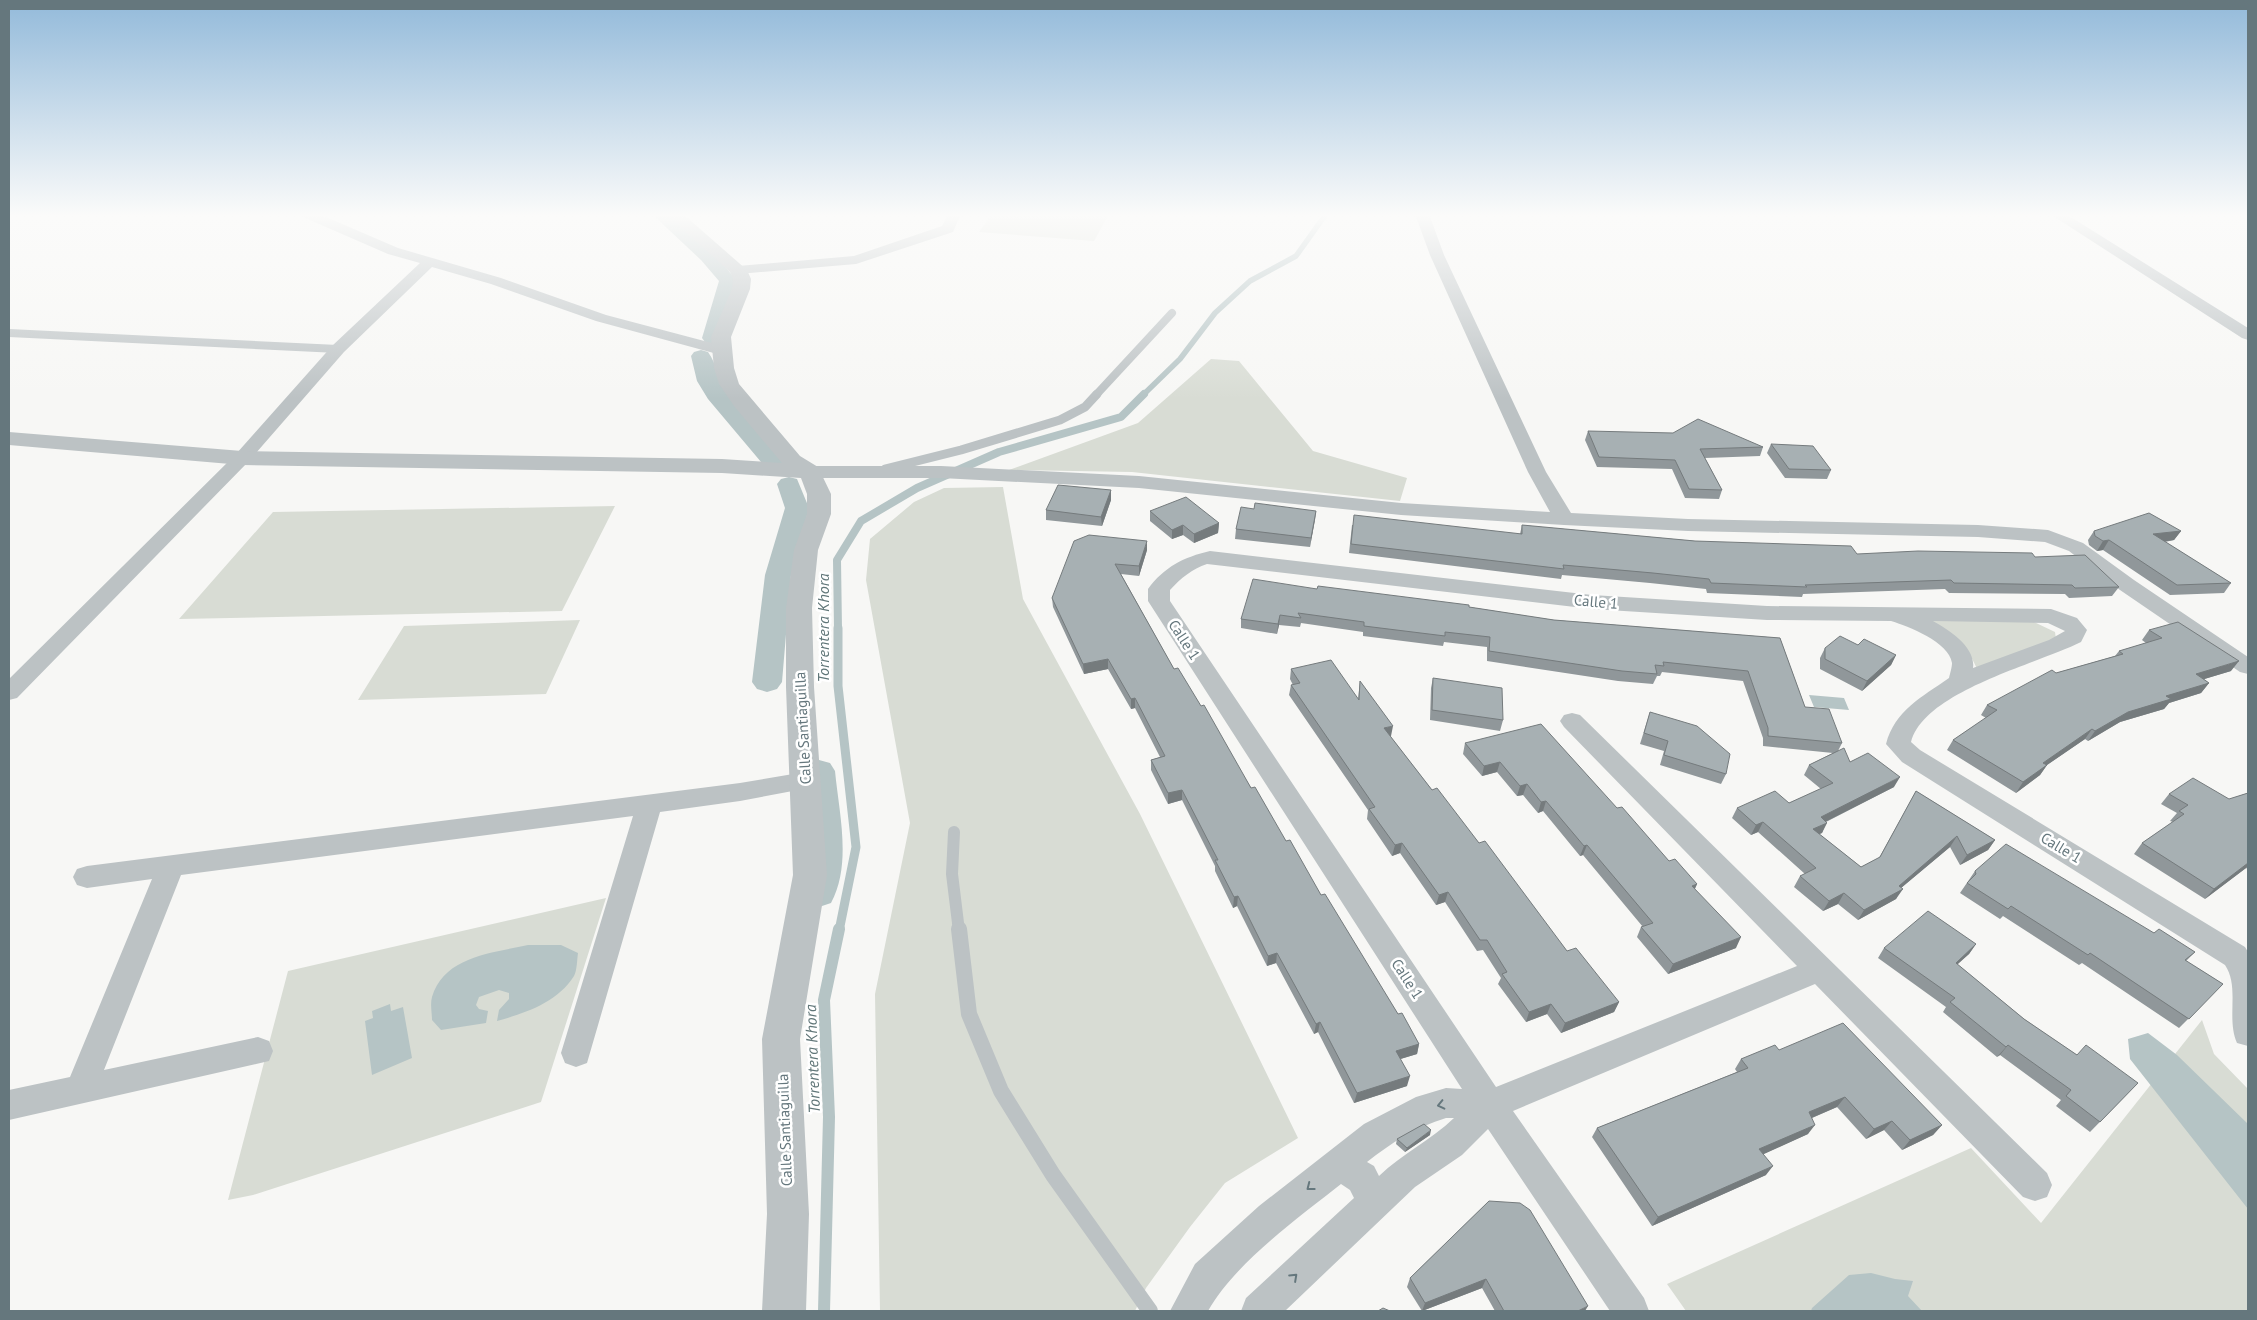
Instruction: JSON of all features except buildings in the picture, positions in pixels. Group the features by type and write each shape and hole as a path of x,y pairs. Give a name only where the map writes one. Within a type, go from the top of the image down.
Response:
{"street":[{"path":"9,692 71,632 242,458 338,349 415,276"},
{"path":"477,276 602,318 721,350"},
{"path":"740,276 741,289 724,325 721,337 724,368 730,384 741,402 792,461 810,472"},
{"path":"1446,276 1537,472 1564,520"},
{"path":"2154,276 2248,335"},
{"path":"9,439 242,458 712,466 864,474 941,472 1139,482 1401,509 1564,520 1688,525 1978,531 2048,536 2076,547 2127,585 2248,667"},
{"name":"Calle Santiaguilla","path":"784,1311 788,1214 781,1039 810,874 800,687 799,608 806,550 820,514 819,494 810,472"},
{"name":"Calle 1","path":"1631,1311 1490,1105 1158,601 1159,589 1173,574 1190,561 1210,557 1592,602 1767,613 2051,616 2069,623 2076,630 2073,637 2057,645 1960,682 1908,719 1899,732 1898,744 1911,756 2204,935 2242,952 2246,972 2248,1033"},
{"name":"Calle 1","path":"1892,614 1918,622 1940,634 1957,650 1963,662 1960,682"},
{"path":"1572,721 2034,1185"},
{"path":"87,877 650,804 805,781"},
{"path":"576,1054 650,804"},
{"path":"81,1089 171,866"},
{"path":"1259,1311 1402,1176 1450,1144 1490,1105 1820,969"},
{"path":"9,1105 258,1051"},
{"path":"1188,1311 1208,1277 1271,1218 1376,1135 1416,1112 1446,1103 1490,1105"},
{"path":"1340,1164 1362,1178 1374,1203"}],"lane":[{"path":"864,474 961,450 1060,420 1085,407 1172,313"},
{"path":"9,333 338,349"},
{"path":"954,832 952,874 969,1014 1001,1092 1053,1175 1150,1311"}],"shaded area":[{"path":"1211,359 1239,361 1313,451 1407,478 1400,501 1132,472 1009,470 1138,423"},
{"path":"1003,487 1023,599 1140,814 1298,1138 1225,1183 1190,1227 1146,1288 1135,1311 880,1311 875,994 910,823 866,580 870,539 914,502 944,488"},
{"path":"615,506 562,611 179,619 273,512"},
{"path":"1923,619 2034,622 2055,632 2056,639 1977,669 1973,659 1962,645"},
{"path":"580,620 546,694 358,700 404,626"},
{"path":"1809,695 1844,698 1849,710 1814,707"},
{"path":"606,898 541,1102 253,1195 228,1200 288,971"},
{"path":"528,945 561,945 578,953 574,976 559,993 540,1006 497,1021 499,1010 509,999 509,993 499,990 479,997 476,1005 479,1009 488,1011 486,1023 441,1030 432,1020 432,997 438,983 447,973 458,965 485,954"},
{"path":"390,1004 391,1011 403,1007 412,1058 372,1075 365,1021 373,1018 372,1011"},
{"path":"2202,1020 2214,1054 2248,1089 2248,1311 1686,1311 1667,1284 1971,1148 2041,1223"},
{"path":"2148,1033 2177,1055 2248,1124 2248,1209 2130,1059 2128,1039"},
{"path":"1871,1273 1913,1281 1908,1296 1922,1311 1811,1311 1849,1275"}],"waterway":[{"path":"712,338 728,281 723,276"},
{"name":"Torrentera Khora","path":"1143,395 1180,359 1215,313 1250,281 1260,276"},
{"path":"701,356 708,381 719,399 775,464"},
{"name":"Torrentera Khora","path":"838,629 837,560 861,521 917,488 999,452 1121,417 1143,395"},
{"path":"767,682 778,575 797,508 789,484"},
{"name":"Torrentera Khora","path":"838,629 838,686 856,847 839,931"},
{"path":"819,771 826,852 819,893"},
{"name":"Torrentera Khora","path":"824,1311 829,1117 824,1000 839,929"}]}
